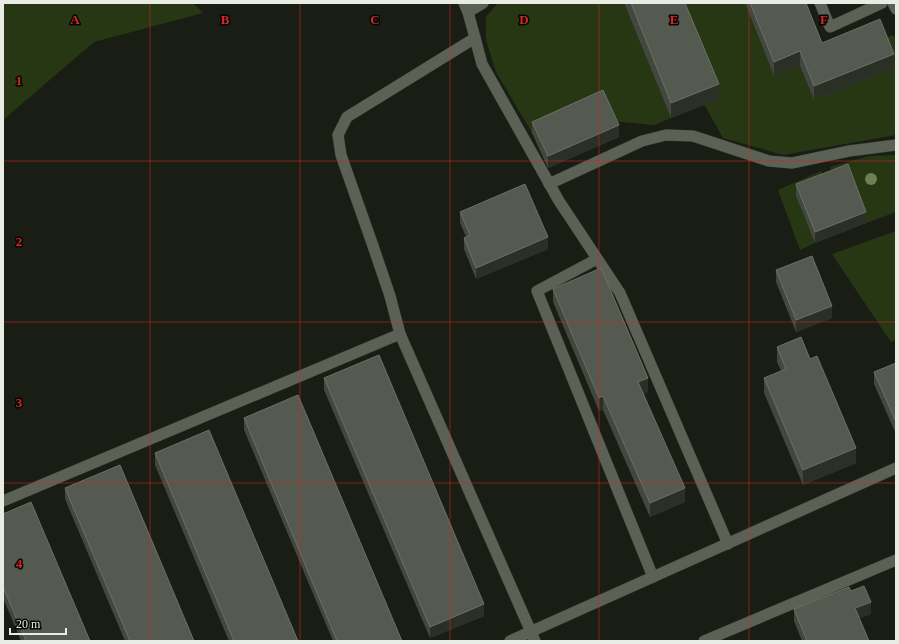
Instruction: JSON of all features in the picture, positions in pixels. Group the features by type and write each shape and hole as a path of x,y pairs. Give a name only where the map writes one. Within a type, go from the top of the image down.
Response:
{"lane":[{"path":"483,3 466,7 482,64 559,201 620,293 728,544"},
{"path":"820,3 830,27 882,3"},
{"path":"893,3 896,9"},
{"path":"475,38 347,117 338,135 340,155 375,249 400,334 534,636"},
{"path":"549,184 642,141 666,135 693,136 769,161 792,163 849,151 896,145"},
{"path":"597,259 537,291 653,577"},
{"path":"3,501 400,334"},
{"path":"510,641 534,636 653,577 896,468"},
{"path":"704,641 896,560"}],"green space":[{"path":"3,3 193,3 203,13 94,42 3,120"},
{"path":"498,3 624,3 671,118 654,125 612,121 532,133 496,72 486,40 486,17"},
{"path":"679,3 745,3 774,76 800,66 814,100 882,39 893,35 896,38 896,135 783,155 723,138 704,104"},
{"path":"896,155 896,212 866,223 848,176 837,180 830,167 869,156"},
{"path":"821,171 826,184 797,196 815,243 800,250 778,190"},
{"path":"896,231 896,340 891,342 832,254"}],"building":[{"path":"631,3 685,3 719,84 671,103"},
{"path":"750,3 806,3 822,43 880,19 894,54 814,86 800,51 774,62"},
{"path":"603,90 619,125 548,156 532,122"},
{"path":"848,164 866,212 815,232 796,184"},
{"path":"525,184 548,237 476,268 464,238 470,235 460,212"},
{"path":"812,256 832,306 796,320 776,270"},
{"path":"601,268 648,378 638,382 685,488 650,503 603,396 599,398 553,289"},
{"path":"801,337 810,359 817,356 856,448 803,470 764,378 786,369 777,347"},
{"path":"379,355 484,604 430,627 324,378"},
{"path":"896,363 896,422 874,372"},
{"path":"298,395 402,641 337,641 244,418"},
{"path":"209,430 298,641 234,641 155,453"},
{"path":"120,465 194,641 130,641 65,488"},
{"path":"31,502 90,641 26,641 3,587 3,514"},
{"path":"864,586 871,602 855,608 869,641 807,641 794,609 849,587 851,591"}]}
